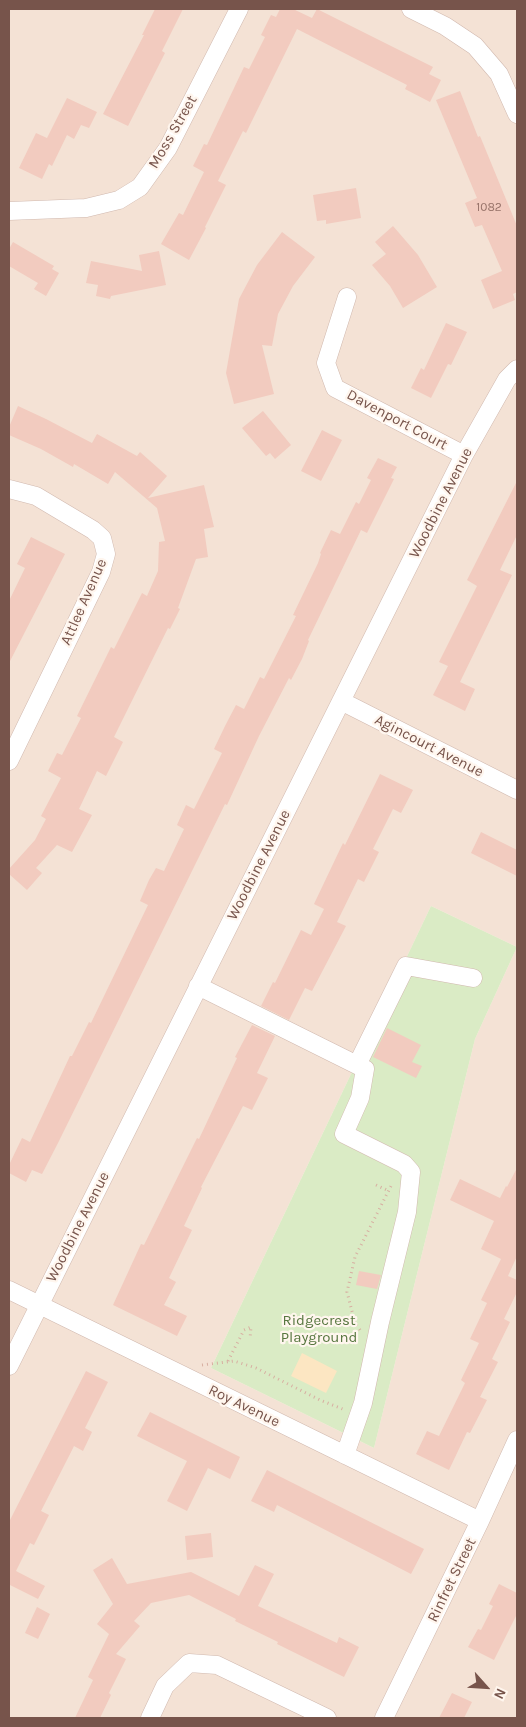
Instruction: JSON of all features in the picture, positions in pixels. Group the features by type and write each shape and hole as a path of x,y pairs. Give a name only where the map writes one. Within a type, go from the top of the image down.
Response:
{"street":[{"name":"Moss Street","path":"9,211 86,208 119,200 140,187 168,148 239,9"},
{"path":"411,9 445,26 475,46 499,74 517,114"},
{"name":"Davenport Court","path":"347,297 326,363 334,388 464,456"},
{"name":"Woodbine Avenue","path":"9,1366 464,456 507,378 517,368"},
{"name":"Attlee Avenue","path":"9,489 36,496 93,530 102,538 106,554 101,572 9,761"},
{"name":"Agincourt Avenue","path":"341,701 517,790"},
{"path":"357,1065 406,966 473,978"},
{"path":"198,986 365,1069 360,1098 344,1134 404,1164 411,1172 407,1212 364,1403 345,1455"},
{"name":"Roy Avenue","path":"9,1290 480,1521"},
{"name":"Rinfret Street","path":"384,1718 480,1521 517,1440"},
{"path":"150,1718 166,1686 189,1663 217,1665 327,1718"}],"path":[{"path":"377,1340 362,1332 355,1323 347,1292 355,1257 395,1177"},
{"path":"376,1184 389,1191"},
{"path":"228,1361 244,1330 251,1327 250,1339"},
{"path":"202,1365 228,1361 256,1368 346,1411"}],"shaded area":[{"path":"9,9 517,9 517,947 517,1718 9,1718","holes":["431,906 517,947 475,1039 374,1448 211,1368"]}],"green space":[{"name":"Ridgecrest Playground","path":"431,906 517,947 475,1039 374,1448 211,1368"}],"sand":[{"path":"302,1353 337,1371 326,1393 291,1376"}],"building":[{"path":"155,9 183,9 162,51 165,53 128,126 103,114 144,35 142,35"},
{"path":"280,9 293,9 312,18 317,9 433,67 429,74 441,80 430,102 405,89 407,85 297,29 246,133 243,131 218,181 226,185 189,260 161,244 179,213 183,215 204,172 193,166 204,144 207,145 244,67 249,69 265,37 261,35 271,15 276,17"},
{"path":"460,91 517,226 517,292 513,294 515,300 493,309 481,280 502,271 482,225 475,227 465,203 477,198 436,100"},
{"path":"67,98 97,112 89,128 81,125 74,139 67,135 52,166 49,164 42,179 19,168 36,133 47,138"},
{"path":"356,188 361,218 326,224 326,220 317,221 313,195"},
{"path":"393,226 418,255 437,287 403,308 390,286 372,265 386,254 375,242"},
{"path":"282,232 315,257 293,286 278,314 272,346 262,345 274,394 234,404 226,373 239,299 257,265"},
{"path":"13,242 54,266 52,269 59,273 46,296 34,289 38,283 9,266 9,249"},
{"path":"159,251 166,285 111,296 110,299 96,296 98,285 86,283 91,261 142,271 139,255"},
{"path":"446,323 467,332 451,365 448,364 431,398 411,388 421,368 424,370"},
{"path":"18,406 92,443 97,434 137,456 140,452 167,476 148,498 204,485 214,527 204,529 208,557 196,559 178,608 180,609 170,629 168,628 114,737 123,742 106,776 97,771 79,809 92,815 72,852 57,845 36,868 42,873 27,890 9,874 9,869 35,840 46,819 41,816 61,778 48,771 57,753 62,755 81,718 77,716 111,647 114,649 142,593 147,596 158,571 159,542 165,541 157,508 115,472 108,484 74,464 73,467 41,449 9,435 9,427"},
{"path":"263,411 291,445 275,459 270,453 266,456 242,428"},
{"path":"322,430 342,440 321,481 301,471"},
{"path":"378,458 397,467 391,478 394,479 367,533 361,530 308,640 302,659 291,680 289,678 259,736 227,805 225,804 42,1174 32,1170 26,1182 9,1173 9,1165 22,1138 30,1142 70,1056 72,1056 89,1022 91,1023 148,905 140,901 149,880 156,868 164,871 184,829 177,825 186,805 194,809 222,753 214,749 225,726 236,705 244,709 260,677 264,679 296,616 293,615 318,563 320,553 331,530 340,534 356,502 359,504 371,480 367,478"},
{"path":"517,481 517,535 500,570 512,575 460,682 475,689 465,711 433,695 448,666 439,662 477,586 467,580"},
{"path":"31,537 65,554 9,663 9,601 25,568 17,564"},
{"path":"380,774 413,790 401,813 393,809 373,849 379,852 364,882 358,879 337,922 346,926 312,991 305,988 289,1020 261,1006 273,982 275,983 301,930 311,935 324,909 314,904 343,843 345,845"},
{"path":"481,832 517,850 517,876 471,853"},
{"path":"252,1025 275,1036 257,1073 268,1078 252,1110 243,1106 201,1187 184,1226 192,1230 169,1278 176,1282 164,1305 187,1316 177,1336 113,1305 141,1244 144,1245 197,1138 199,1139 237,1058 235,1057"},
{"path":"387,1028 421,1045 412,1062 422,1066 416,1078 373,1057"},
{"path":"517,1168 517,1256 508,1276 517,1280 517,1292 504,1319 510,1322 492,1359 498,1362 480,1397 487,1400 470,1433 467,1432 449,1470 416,1454 427,1431 439,1436 465,1383 461,1380 479,1343 470,1339 487,1303 481,1300 501,1259 481,1249 494,1221 450,1200 460,1179 500,1198"},
{"path":"359,1271 381,1275 377,1289 356,1285"},
{"path":"86,1371 108,1382 85,1428 92,1432 83,1451 74,1446 41,1511 49,1515 34,1545 30,1543 16,1571 45,1586 38,1599 9,1586 9,1522"},
{"path":"150,1412 240,1457 230,1479 208,1468 187,1511 167,1501 187,1461 137,1436"},
{"path":"267,1470 424,1549 411,1574 277,1505 274,1512 251,1501"},
{"path":"211,1533 213,1557 187,1560 185,1536"},
{"path":"112,1558 127,1584 191,1572 239,1596 255,1565 274,1574 258,1606 337,1643 339,1637 359,1647 344,1677 277,1644 278,1642 235,1621 236,1619 189,1595 151,1603 134,1621 140,1626 116,1654 126,1659 109,1693 111,1695 100,1718 75,1718 93,1680 88,1677 109,1634 97,1624 113,1604 93,1570"},
{"path":"499,1584 517,1593 517,1614 494,1660 468,1647 478,1629 481,1630 493,1606 489,1604"},
{"path":"37,1607 50,1614 38,1639 25,1633"},
{"path":"452,1693 472,1702 464,1718 439,1718"}]}
